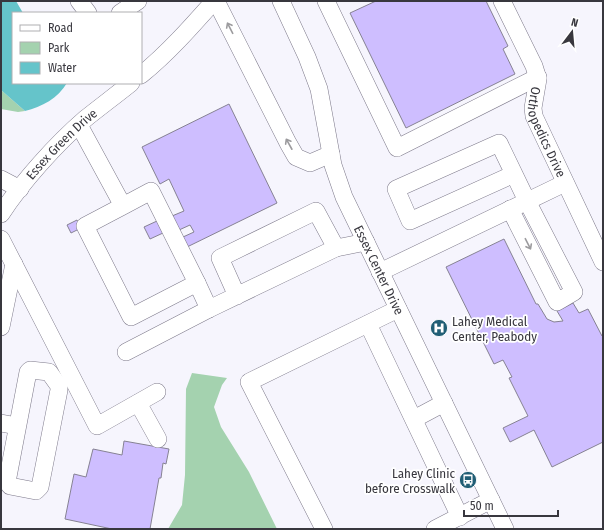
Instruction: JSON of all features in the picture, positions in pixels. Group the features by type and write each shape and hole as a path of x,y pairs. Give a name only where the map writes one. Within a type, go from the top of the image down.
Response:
{"street":[{"path":"79,1 87,12"},
{"path":"122,12 138,1"},
{"path":"142,74 169,51 215,1 296,157 310,163 331,154"},
{"name":"Essex Center Drive","path":"281,1 308,57 314,74 321,97 333,165 344,197 505,529"},
{"path":"326,1 397,148 538,77"},
{"name":"Orthopedics Drive","path":"502,1 538,77 538,88 533,108 534,116 603,262"},
{"name":"Essex Green Drive","path":"1,214 20,189 52,152 79,125 131,84"},
{"path":"79,125 123,206"},
{"path":"510,209 557,302 574,292 527,201 499,142 396,189 410,221 514,174"},
{"path":"1,179 20,189"},
{"path":"380,272 565,183"},
{"path":"197,283 131,317 85,226 151,192 197,283 209,309"},
{"path":"237,296 220,258 316,211 336,248"},
{"path":"1,239 97,426 158,392"},
{"path":"126,352 209,309 336,248 366,242"},
{"path":"1,327 14,264"},
{"path":"324,529 249,382 398,309"},
{"path":"368,324 460,517"},
{"path":"30,370 50,372 60,390 40,487 36,491 10,486 7,482 9,425 28,372 30,370"},
{"path":"138,403 158,439"},
{"path":"414,419 444,403"},
{"path":"435,529 491,500"}],"green space":[{"path":"1,90 25,111 18,112 1,109"},
{"path":"192,373 227,378 222,385 214,407 221,427 249,472 277,529 168,529 182,505 185,475 186,389"}],"water":[{"path":"1,1 16,1 22,12 12,12 12,84 66,84 59,93 49,101 25,111 1,90"}],"building":[{"path":"376,1 486,1 508,46 503,49 515,74 406,128 350,13"},
{"path":"229,104 277,203 187,247 183,237 194,232 190,225 179,230 172,216 184,211 169,179 160,184 142,147"},
{"path":"77,220 81,228 71,233 67,225"},
{"path":"157,221 163,233 150,239 144,227"},
{"path":"504,239 536,304 538,304 547,319 554,322 563,321 557,311 573,303 579,313 588,309 602,336 603,335 603,442 552,467 534,430 510,442 503,428 528,416 509,378 512,377 503,360 494,364 446,267"},
{"path":"124,441 169,449 166,464 163,463 161,478 159,478 150,529 112,529 65,519 74,474 86,477 93,449 122,455"}],"place":[{"name":"Lahey Medical Center, Peabody","path":"439,328"},
{"name":"Lahey Clinic before Crosswalk","path":"468,480"}]}
